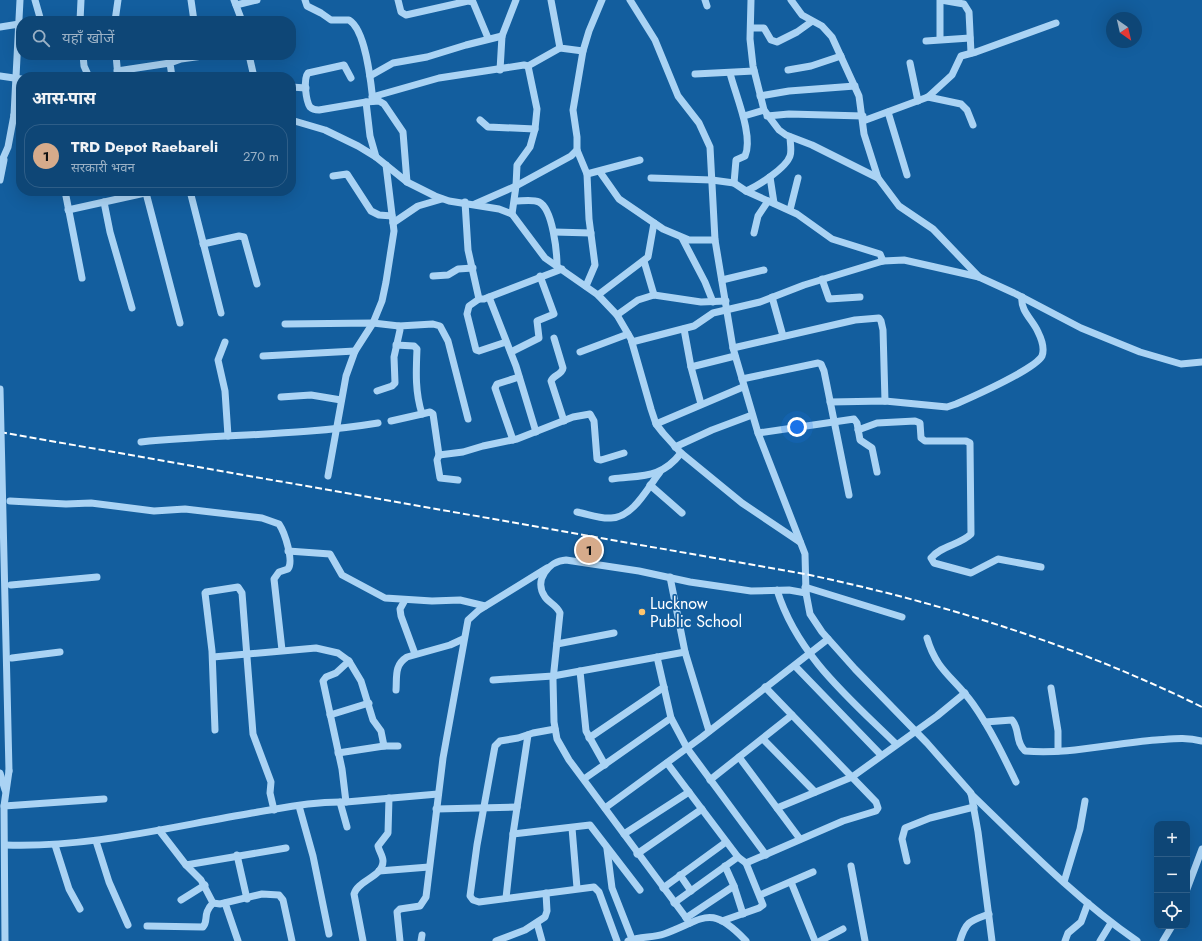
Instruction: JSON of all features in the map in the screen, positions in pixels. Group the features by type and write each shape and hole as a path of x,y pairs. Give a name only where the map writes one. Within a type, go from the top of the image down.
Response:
{"street":[{"path":"19,16 20,0"},
{"path":"35,0 40,16"},
{"path":"80,16 81,0"},
{"path":"116,16 118,0"},
{"path":"190,0 193,16"},
{"path":"240,16 235,3 257,0"},
{"path":"305,0 307,6 329,19 349,20 353,22 359,33 370,76 370,136 376,157"},
{"path":"398,0 401,12 406,15 439,4 468,1 473,2 488,38"},
{"path":"500,70 502,36 516,0"},
{"path":"552,0 560,48"},
{"path":"586,286 596,265 591,234 587,174 577,150 574,110 583,51 589,31 602,0"},
{"path":"630,0 655,40 678,96 704,131 710,147 715,240 733,348 743,387 758,433 806,562 806,590 810,614 828,639 971,793 1064,882 1111,923 1137,941"},
{"path":"751,0 754,71 765,113 779,130 790,137 812,145 878,178"},
{"path":"791,0 802,14 811,22 827,31 841,56 855,86 863,119 864,134 878,178 899,206 933,229 979,277"},
{"path":"940,39 940,0 964,4 967,6 971,53"},
{"path":"751,28 764,28 771,40 777,42 797,32 811,22"},
{"path":"0,27 16,24"},
{"path":"744,116 765,113 863,119 888,112 928,97 952,75 961,56 1056,24"},
{"path":"370,76 394,63 426,57 488,38 502,36"},
{"path":"926,40 970,38"},
{"path":"351,78 344,65 312,71 306,76 306,88 309,104 314,110 370,100 439,78 500,70 524,65 528,66 560,48 583,51"},
{"path":"788,70 811,66 841,56"},
{"path":"18,60 18,72"},
{"path":"83,60 87,72"},
{"path":"117,60 118,72"},
{"path":"127,72 185,60"},
{"path":"250,60 252,72"},
{"path":"169,72 170,63"},
{"path":"910,63 918,101"},
{"path":"512,214 515,201 517,165 530,147 535,129 537,109 528,66"},
{"path":"695,74 754,71"},
{"path":"730,73 735,94 744,116 746,154 736,160 734,183"},
{"path":"0,76 16,79"},
{"path":"760,96 790,91 855,86"},
{"path":"296,87 306,88"},
{"path":"0,180 2,164 8,147 16,97"},
{"path":"928,97 961,104 967,110 973,125"},
{"path":"370,100 379,101 384,104 403,132 407,182"},
{"path":"888,112 907,175"},
{"path":"480,120 488,127 535,129"},
{"path":"296,121 325,130 358,146 376,157 407,182 442,199 499,208 512,214 539,251 559,268 598,295 617,314 632,342 656,424 675,447 742,503 800,543"},
{"path":"746,191 770,177 790,157 790,137"},
{"path":"475,204 516,186 571,156 577,150"},
{"path":"587,174 600,172 640,160"},
{"path":"328,476 346,376 355,351 373,323 382,301 386,282 394,231 386,165"},
{"path":"600,172 619,199 654,223 682,238 715,240"},
{"path":"333,176 347,174 371,211 392,219 418,206 442,199"},
{"path":"754,232 758,216 771,202 770,177"},
{"path":"651,178 712,180 734,183 746,191 790,210 832,239 880,254 883,261"},
{"path":"790,210 798,178"},
{"path":"66,196 82,278"},
{"path":"68,210 132,196"},
{"path":"147,196 180,323"},
{"path":"191,196 221,313"},
{"path":"515,201 540,202 550,219 554,232 559,268"},
{"path":"104,202 110,232 132,308"},
{"path":"465,202 468,250 479,299"},
{"path":"598,295 644,261 650,253 654,223"},
{"path":"554,232 591,234"},
{"path":"203,244 238,236 244,238 258,284"},
{"path":"682,238 709,289 713,302"},
{"path":"632,342 694,326 710,314 727,309 748,306 822,279 883,261 904,260 920,262 979,277 1022,297 1081,328 1140,352 1181,364 1202,362"},
{"path":"644,261 654,295"},
{"path":"432,276 448,275 458,269 473,268"},
{"path":"506,342 479,351 476,350 467,314 469,306 479,299 489,298 559,268"},
{"path":"722,280 764,270"},
{"path":"511,352 539,338 537,321 554,314 540,276"},
{"path":"822,279 829,299 860,297"},
{"path":"617,314 638,300 654,295 684,300 713,302 726,301"},
{"path":"772,297 783,336"},
{"path":"830,402 885,401 947,407 970,398 1035,363 1040,359 1043,348 1038,330 1021,304 1022,297"},
{"path":"489,298 511,352 536,432"},
{"path":"733,348 856,320 879,318 883,330 885,401"},
{"path":"284,324 373,323 399,326 433,324 440,326 448,341 468,418"},
{"path":"377,391 392,386 395,383 394,357 400,330 399,326"},
{"path":"684,329 691,367 701,404"},
{"path":"580,352 628,334"},
{"path":"554,338 563,368 562,372 552,378 551,381 564,420"},
{"path":"225,342 218,360 226,396 228,436"},
{"path":"396,345 417,348 417,392 422,414"},
{"path":"263,356 355,351"},
{"path":"691,367 735,356"},
{"path":"742,379 818,363 823,366 833,422 849,495"},
{"path":"513,440 495,388 497,384 519,377"},
{"path":"656,424 743,387"},
{"path":"0,389 9,771 4,806 5,941"},
{"path":"281,397 311,395 341,400"},
{"path":"391,421 430,412 433,414 439,455 437,460 440,478 458,480"},
{"path":"439,455 463,452 513,440 580,415 592,415 596,435 596,456 598,460 624,453"},
{"path":"675,447 712,430 752,415"},
{"path":"758,433 854,419 860,440 872,448 877,472"},
{"path":"858,430 877,423 915,421 920,423 921,438 924,442 966,441 970,443 971,534 932,556 933,561 971,573 998,559 1041,567"},
{"path":"141,442 185,438 336,430 378,423"},
{"path":"577,512 611,519 619,516 635,505 660,472 674,462 681,453"},
{"path":"612,480 660,472"},
{"path":"650,485 682,512"},
{"path":"10,501 66,504 91,503 154,511 185,509 262,518 279,524 286,537 290,566 288,570 279,572 274,579 282,650"},
{"path":"288,550 330,554 333,557 339,571 347,578 385,598 405,600 460,600 485,606"},
{"path":"400,941 397,912 400,909 418,907 423,904 426,897 438,794 463,639 468,620 485,606 554,563 566,560 639,571 670,578 751,591 806,590 902,617"},
{"path":"547,568 544,574 542,589 545,597 559,610 553,676 555,729 561,747 637,854 688,920"},
{"path":"11,585 97,577"},
{"path":"670,578 685,652 709,731"},
{"path":"215,730 213,657 205,594 206,592 236,587 240,588 242,593 254,734 271,782 270,793 274,810"},
{"path":"777,590 790,624 809,655 834,684 896,744"},
{"path":"405,600 400,609 401,616 415,654"},
{"path":"557,644 614,633"},
{"path":"927,638 932,655 938,664 965,694 985,722 1016,782"},
{"path":"396,690 398,664 407,657 450,646 463,639"},
{"path":"605,808 687,748 828,639"},
{"path":"213,657 316,648 338,653 349,661 361,681 374,720 381,731 384,746"},
{"path":"12,658 60,652"},
{"path":"493,680 553,676 685,652"},
{"path":"657,657 671,718 687,748 766,855"},
{"path":"347,827 338,752 323,681 326,677 336,673 349,661"},
{"path":"795,666 881,755"},
{"path":"580,671 584,721 589,738 605,765"},
{"path":"746,863 843,821 878,808 876,802 765,687"},
{"path":"589,738 664,688"},
{"path":"1051,688 1058,731 1058,751"},
{"path":"777,808 852,777 965,694"},
{"path":"330,715 369,703"},
{"path":"710,780 792,716"},
{"path":"584,779 671,718"},
{"path":"985,722 1012,720 1016,727 1018,743 1025,751 1058,751 1147,740 1189,738 1202,741"},
{"path":"555,729 497,742 483,807 470,896 476,902 591,886 598,890 617,941"},
{"path":"506,898 513,834 528,734"},
{"path":"763,738 815,792"},
{"path":"338,752 384,746 398,746"},
{"path":"739,757 800,839"},
{"path":"667,763 726,842 738,857 746,863 760,895 762,906 722,921"},
{"path":"0,773 6,796"},
{"path":"624,834 689,792"},
{"path":"971,793 992,941"},
{"path":"5,845 55,845 96,841 299,806 438,794"},
{"path":"363,941 355,891 379,871 383,862 378,846 388,833 389,798"},
{"path":"4,806 104,799"},
{"path":"1064,882 1080,829 1085,801"},
{"path":"299,806 313,856 329,934"},
{"path":"436,809 517,807"},
{"path":"907,861 902,840 905,828 930,818 974,807"},
{"path":"637,854 702,809"},
{"path":"513,834 590,826 640,890"},
{"path":"572,828 577,888"},
{"path":"159,830 186,865 198,876 205,886 213,903"},
{"path":"96,841 109,882 128,925"},
{"path":"663,888 726,842"},
{"path":"55,845 70,889 80,910"},
{"path":"186,865 237,855 286,848"},
{"path":"607,849 612,888 630,940 655,938 688,920 734,886"},
{"path":"1190,882 1201,856 1202,849"},
{"path":"237,855 246,899"},
{"path":"674,903 738,857"},
{"path":"725,866 734,886 743,914"},
{"path":"851,866 865,941"},
{"path":"379,871 429,867"},
{"path":"760,895 814,872"},
{"path":"680,875 691,891"},
{"path":"791,882 815,941"},
{"path":"181,900 205,886"},
{"path":"496,941 512,936 546,917 546,893"},
{"path":"213,903 225,903 262,894 281,897 292,941"},
{"path":"147,926 203,927 206,924 206,914 213,903"},
{"path":"225,903 238,941"},
{"path":"1065,941 1068,933 1081,922 1088,903"},
{"path":"960,941 966,924 989,914"},
{"path":"688,920 708,916 714,917 722,921 746,941"},
{"path":"537,923 542,941"},
{"path":"1100,941 1111,923"},
{"path":"820,941 843,929"},
{"path":"1163,941 1170,929"}],"railway":[{"path":"0,432 805,574 857,585 958,612 1057,645 1106,664 1202,707"}],"place":[{"name":"TRD Depot Raebareli","path":"589,550"},
{"name":"Lucknow Public School","path":"642,612"}]}
